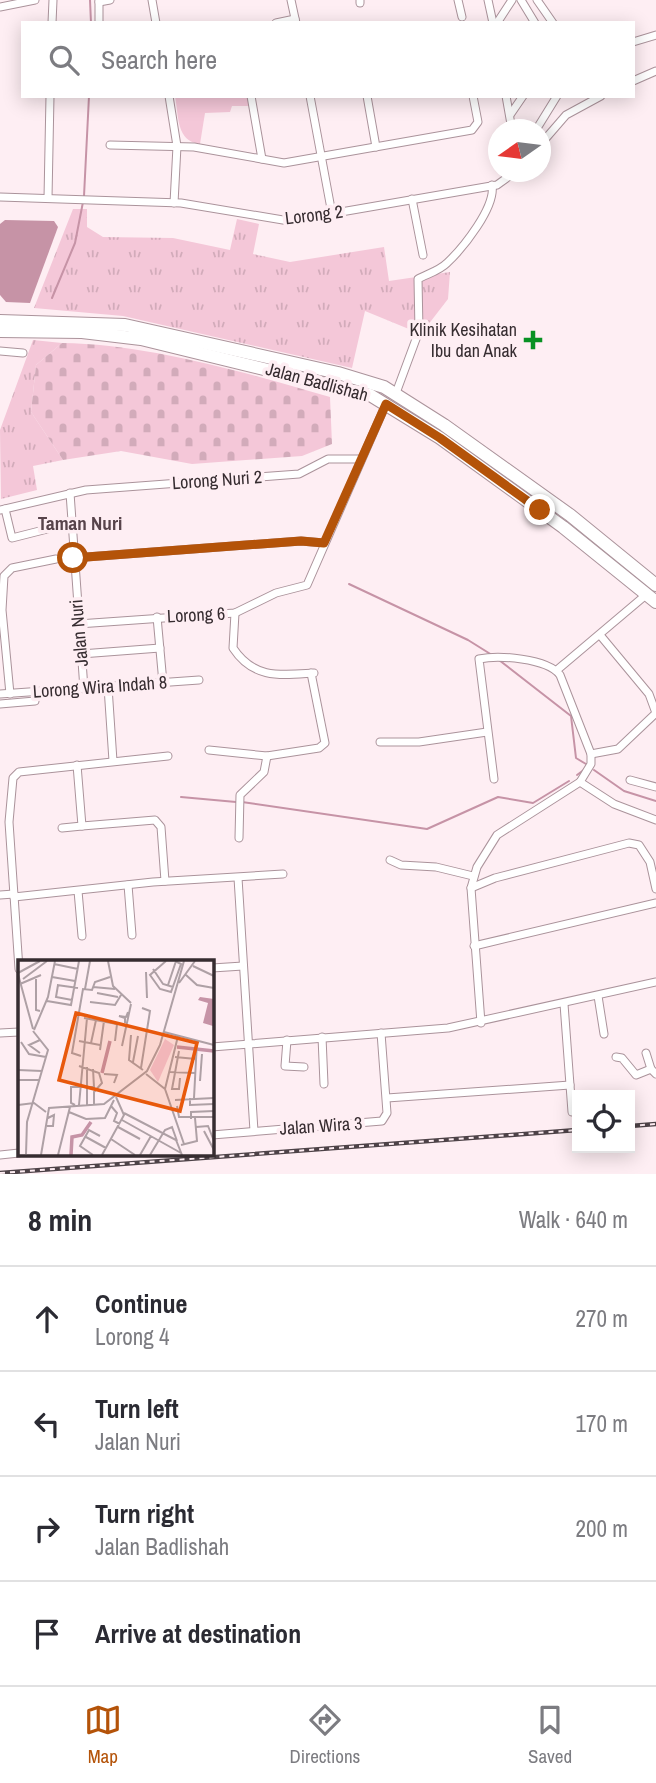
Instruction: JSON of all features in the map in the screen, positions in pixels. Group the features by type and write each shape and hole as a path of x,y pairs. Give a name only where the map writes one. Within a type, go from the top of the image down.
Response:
{"main road":[{"path":"0,315 7,321"},
{"name":"Jalan Badlishah","path":"7,321 102,323 361,379 396,393 570,515 637,569 654,590"},
{"name":"Jalan Badlishah","path":"0,331 100,333 173,340 332,384 386,404 440,438 654,590"}],"street":[{"path":"0,7 35,0"},
{"path":"52,0 52,21"},
{"path":"99,21 99,1 110,0"},
{"path":"152,0 156,21"},
{"path":"291,0 295,21"},
{"path":"458,0 462,17"},
{"path":"488,0 494,21"},
{"path":"496,21 512,0"},
{"path":"521,0 534,21"},
{"path":"548,0 538,1 552,21"},
{"path":"635,41 656,36"},
{"path":"635,80 656,71"},
{"path":"48,198 50,98"},
{"path":"169,98 177,146 174,203"},
{"path":"251,98 262,159"},
{"path":"310,98 332,214"},
{"path":"367,98 376,148"},
{"path":"110,145 177,146 284,163 472,130 478,122 473,98"},
{"path":"506,98 510,119"},
{"path":"510,116 522,98"},
{"path":"543,119 556,98"},
{"path":"551,133 566,115 597,98"},
{"path":"396,393 419,331 418,279 448,262 484,219 493,198 492,186 499,182"},
{"name":"Lorong 2","path":"0,197 174,203 289,221 492,186"},
{"path":"412,199 423,255"},
{"path":"0,351 23,353"},
{"path":"73,558 301,541 324,543 359,458 386,404"},
{"name":"Lorong Nuri 2","path":"2,509 70,493 299,474 328,459 359,458"},
{"name":"Jalan Nuri","path":"70,493 84,689"},
{"path":"2,509 12,538 71,523"},
{"name":"Lorong 6","path":"78,624 234,613 276,593 307,585 324,543"},
{"path":"10,694 2,610 4,576 12,568 56,559"},
{"path":"556,670 654,590"},
{"path":"209,750 267,756 306,753 325,743 312,673 271,676 244,660 233,648 234,613"},
{"path":"157,617 163,683"},
{"path":"591,754 618,749 656,713 649,694 600,635"},
{"path":"81,654 160,648"},
{"path":"494,779 487,732 483,658 497,655 556,670"},
{"path":"481,1023 474,946 471,888 473,876 490,844 502,831 580,782 592,764 591,754 556,670"},
{"name":"Lorong Wira Indah 8","path":"0,694 199,680"},
{"path":"108,687 113,761"},
{"path":"0,704 35,701 36,692"},
{"path":"380,742 419,742 487,732"},
{"path":"18,960 9,809 13,778 19,772 169,756"},
{"path":"239,838 239,802 247,786 264,772 267,756"},
{"path":"77,765 82,826"},
{"path":"630,780 656,787"},
{"path":"580,782 614,804 656,820"},
{"path":"62,828 155,820 161,827 165,881"},
{"path":"471,888 495,878 629,843 639,845 646,854 656,889"},
{"path":"390,860 401,865 436,867 473,876"},
{"path":"0,895 283,874"},
{"path":"238,878 254,1132"},
{"path":"128,885 132,935"},
{"path":"78,891 82,936"},
{"path":"474,946 656,903"},
{"path":"214,968 243,967"},
{"path":"214,1047 448,1028 481,1023 656,982"},
{"path":"598,996 604,1034"},
{"path":"564,1004 572,1112"},
{"path":"0,1033 18,1032"},
{"path":"381,1032 387,1098 570,1086"},
{"path":"322,1037 324,1084"},
{"path":"287,1040 285,1066 304,1066"},
{"path":"616,1057 622,1058 636,1075 653,1072 646,1053"},
{"name":"Jalan Wira 3","path":"214,1135 378,1122 386,1116 387,1098"},
{"path":"0,1155 18,1153"}],"green space":[{"path":"175,98 250,98 252,106 232,106 230,112 205,113 200,144 187,138 178,120"},
{"path":"73,209 87,209 87,227 103,237 173,238 230,250 237,219 259,224 253,254 290,262 384,247 389,281 450,272 448,299 421,334 365,311 352,368 123,316 34,308"},
{"path":"33,340 62,343 36,365 31,412 63,460 33,466 37,490 1,499 0,430"},
{"path":"62,343 128,348 163,354 330,397 332,444 302,456 192,464 121,451 63,460 31,412 36,365"}],"shaded area":[{"path":"5,220 54,221 58,227 30,303 6,302 0,295 0,224"}],"waterway":[{"path":"90,0 91,21"},
{"path":"84,196 89,98"},
{"path":"52,298 75,243 83,202"},
{"path":"349,584 468,640 492,655"},
{"path":"499,660 571,716 576,758 586,764"},
{"path":"577,775 585,769"},
{"path":"594,770 624,791 656,801"},
{"path":"242,802 427,829 498,797 533,803 569,781"},
{"path":"181,797 236,802"}],"railway":[{"path":"635,1126 656,1124"},
{"path":"0,1173 572,1130"}],"place":[{"name":"Klinik Kesihatan Ibu dan Anak","path":"533,340"}],"district":[{"name":"Taman Nuri","path":"80,523"}],"route":[{"path":"73,558 301,541 324,543 359,458 386,404 440,438 540,510"}]}
